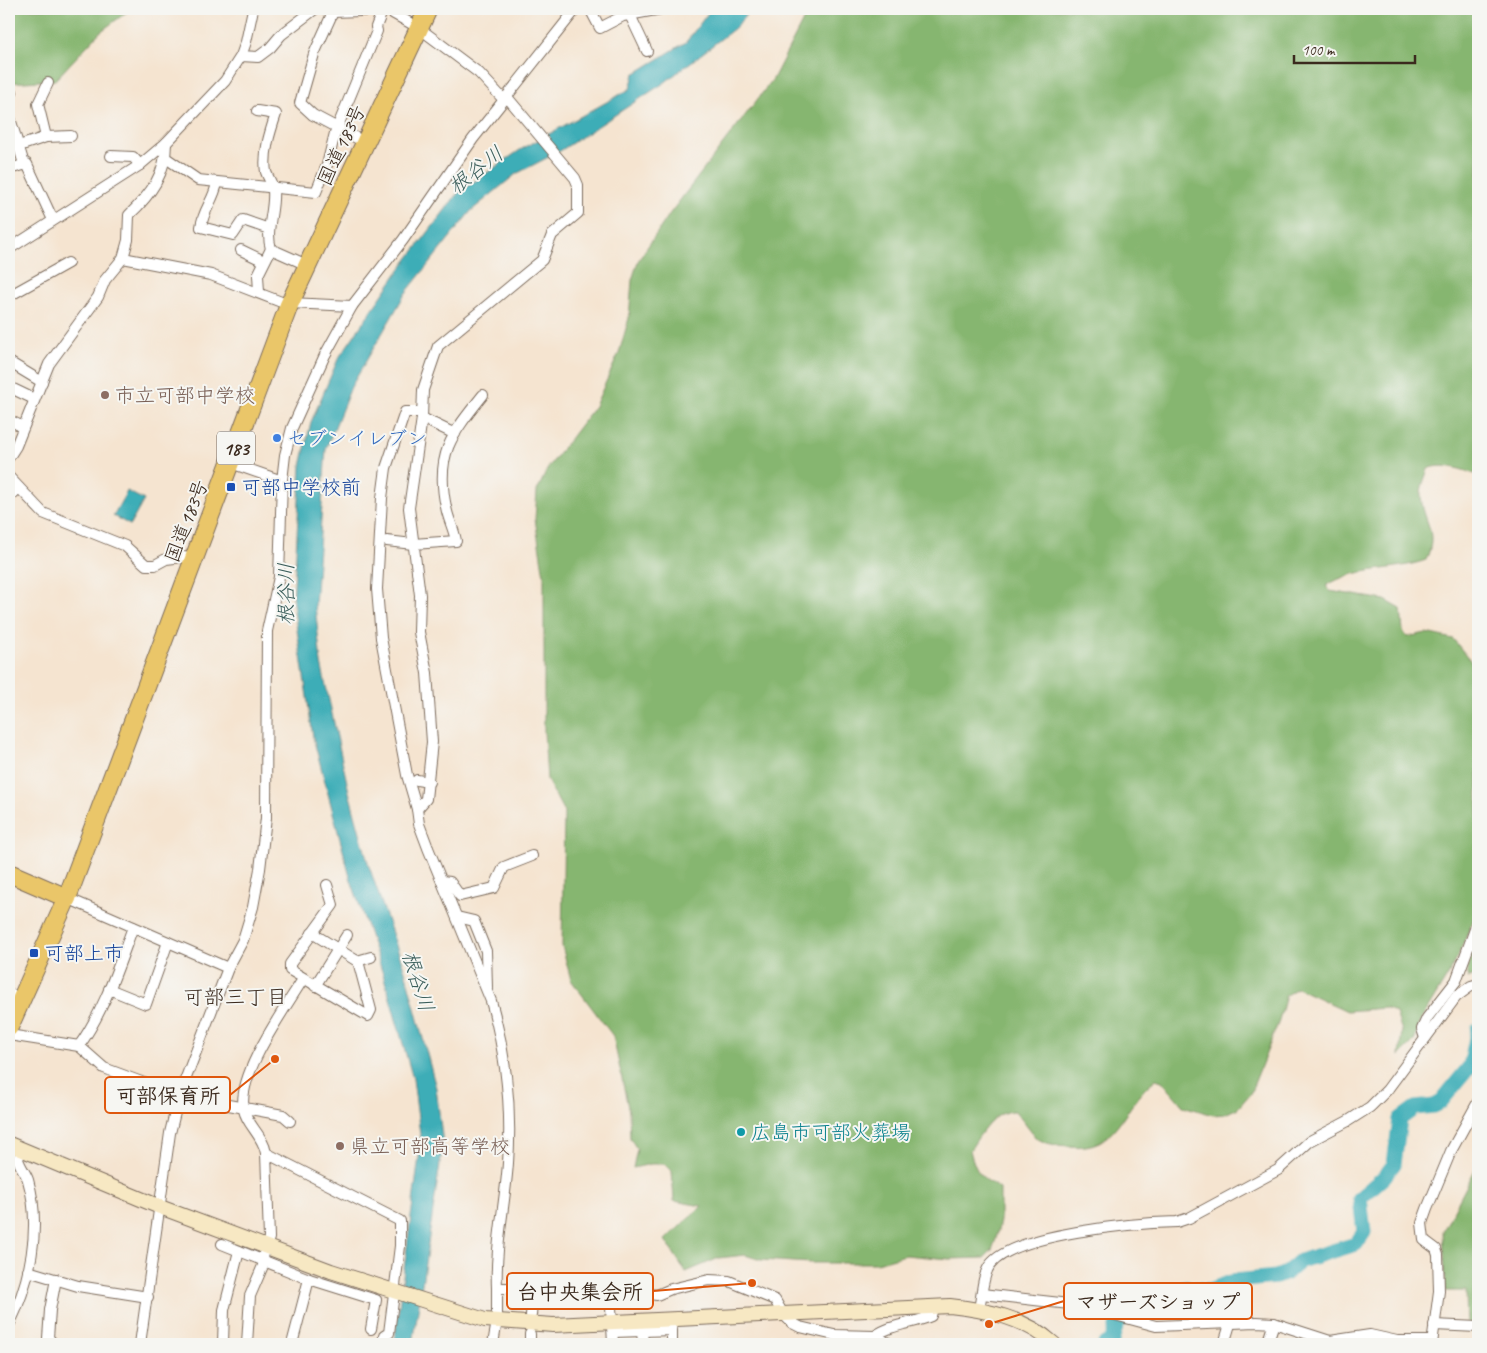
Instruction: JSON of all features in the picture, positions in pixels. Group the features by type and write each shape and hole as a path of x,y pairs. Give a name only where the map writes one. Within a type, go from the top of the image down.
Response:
{"highway":[{"name":"国道183号","path":"9,1027 15,996 67,898 290,304 428,9"},
{"path":"9,873 67,898"}],"street":[{"path":"9,249 140,165 166,143 225,81 241,56 253,9"},
{"path":"241,56 258,57 270,48 281,35 315,9"},
{"path":"166,158 198,180 316,192 325,172 335,133 383,9"},
{"path":"366,143 312,115 300,103 329,10 383,9 419,28 479,73 506,98 575,178 578,185 578,213 552,235 542,260 438,346 423,390 422,415 409,508 420,595 418,632 427,673 432,742 426,798 417,809"},
{"path":"140,1344 170,1133 179,1096 228,968 243,940 253,907 266,818 267,631 279,577 282,481 285,454 292,428 324,355 352,306 404,240 473,139 576,9"},
{"path":"590,9 600,28 630,15 661,9"},
{"path":"630,15 648,51"},
{"path":"46,137 38,104 48,84"},
{"path":"257,111 276,114 268,138 266,159 266,172 274,189 269,229 271,249 258,275 259,292"},
{"path":"9,115 24,164 27,164 54,220"},
{"path":"19,146 46,137 71,136"},
{"path":"9,457 48,364 98,297 105,280 123,258 128,240 129,215 154,190 166,158 166,143"},
{"path":"110,156 133,157 140,165"},
{"path":"9,169 24,164"},
{"path":"217,183 215,194 202,215 201,227 233,235 243,220 269,229"},
{"path":"271,249 307,265"},
{"path":"241,250 264,261"},
{"path":"123,258 211,274 290,304 352,306"},
{"path":"9,296 68,263"},
{"path":"9,362 42,382"},
{"path":"9,387 34,399"},
{"path":"386,541 414,544 456,541 446,509 442,460 456,434 483,395"},
{"path":"456,434 422,415 404,412 386,468 382,498 377,588 381,638 407,775 417,809 419,824 486,990 498,1027 510,1109 508,1163 497,1288 491,1321 493,1344"},
{"path":"9,420 23,427"},
{"path":"231,463 282,481"},
{"path":"9,477 43,513 125,546 146,565 155,565 166,559 183,557 194,559"},
{"path":"9,497 19,488"},
{"path":"417,780 429,782"},
{"path":"442,881 450,882 460,896 494,888 504,867 532,856"},
{"path":"312,933 358,961 370,1010 368,1016 303,980 290,970 290,964 312,933 333,905 327,885"},
{"path":"67,898 228,968"},
{"path":"1425,1038 1422,1029 1456,981 1478,921"},
{"path":"79,1046 89,1032 109,989 133,927"},
{"path":"315,986 347,935"},
{"path":"109,989 146,1004 168,942"},
{"path":"358,961 371,957"},
{"path":"247,1344 250,1296 265,1256 269,1238 264,1141 244,1108 243,1101 251,1067 303,980"},
{"path":"979,1309 990,1265 1004,1255 1025,1245 1051,1237 1094,1229 1177,1222 1205,1210 1278,1170 1310,1140 1348,1122 1370,1107 1387,1090 1460,993 1478,984"},
{"path":"9,1035 79,1046 104,1068 179,1096 283,1115 290,1121"},
{"path":"982,1294 1078,1305 1166,1327 1231,1321 1274,1323 1329,1342 1376,1340 1432,1343 1440,1291 1438,1255 1436,1249 1424,1240 1422,1223 1451,1151 1478,1102"},
{"path":"9,1144 160,1207 309,1278 376,1300 371,1329"},
{"path":"10,1319 32,1260 33,1204 28,1178 18,1160 22,1149"},
{"path":"266,1153 400,1221 397,1294 388,1344"},
{"path":"222,1244 239,1251 265,1256 491,1321 672,1330 672,1344"},
{"path":"223,1344 224,1310 239,1251"},
{"path":"28,1271 78,1286 148,1297"},
{"path":"292,1344 309,1278"},
{"path":"54,1344 48,1338 50,1310 56,1279"},
{"path":"497,1288 512,1288 533,1296 566,1284 601,1284 610,1289 657,1295 670,1289 709,1280 729,1281 776,1300 783,1314 792,1323 800,1327 834,1335 875,1336 890,1344"},
{"path":"610,1289 614,1344"},
{"path":"531,1315 533,1296"},
{"path":"612,1327 783,1314 933,1307 979,1309 1010,1318 1029,1327 1054,1344"},
{"path":"875,1336 884,1330 931,1316 933,1307"},
{"path":"1224,1344 1231,1321"},
{"path":"1267,1344 1274,1323"},
{"path":"1434,1325 1478,1327"},
{"path":"642,1330 642,1344"},
{"path":"383,1344 384,1336 389,1333"}],"green space":[{"path":"9,9 131,9 100,32 55,80 9,83"},
{"path":"809,9 1478,9 1478,475 1460,469 1440,466 1428,469 1421,493 1422,505 1431,534 1430,550 1426,560 1350,575 1326,586 1330,591 1385,600 1401,609 1403,631 1407,637 1426,633 1453,639 1478,670 1478,909 1454,965 1421,1020 1414,1041 1399,1056 1402,1031 1396,1013 1385,1008 1347,1011 1297,988 1286,995 1279,1021 1250,1094 1238,1108 1225,1114 1213,1115 1183,1106 1162,1081 1156,1079 1144,1090 1110,1135 1099,1142 1086,1146 1058,1145 1042,1141 1036,1138 1015,1111 1007,1112 994,1119 988,1124 970,1150 974,1164 980,1174 1000,1189 1000,1221 996,1239 992,1250 984,1258 949,1259 905,1255 877,1263 811,1263 761,1260 745,1255 719,1258 686,1272 665,1240 702,1206 674,1201 672,1171 664,1164 651,1164 633,1168 637,1149 630,1138 629,1112 613,1036 571,980 562,946 564,812 547,780 544,731 544,576 535,519 537,491 548,468 595,406 619,353 629,318 632,280 638,261 671,212 773,79"},
{"path":"1478,939 1478,975 1468,978 1467,967"},
{"path":"1478,1164 1478,1325 1467,1325 1466,1291 1446,1291 1443,1231"}],"water":[{"path":"711,9 751,9 735,28 664,83 560,151 516,174 471,211 405,294 351,387 326,449 315,605 321,663 349,792 369,866 406,974 436,1088 443,1144 413,1344 394,1344 421,1142 413,1079 383,974 350,877 313,737 293,603 301,466 311,422 338,359 398,272 458,193 520,150 630,89 634,74 686,42"},
{"path":"127,491 144,500 130,525 113,516"}],"waterway":[{"path":"1105,1344 1112,1341 1117,1324 1127,1315 1144,1311 1156,1298 1162,1295 1186,1288 1209,1290 1234,1281 1276,1277 1286,1273 1300,1261 1356,1244 1364,1232 1360,1198 1384,1177 1394,1164 1400,1119 1415,1108 1434,1106 1440,1103 1470,1066 1478,1030"}],"place":[{"name":"市立可部中学校","path":"105,395"},
{"name":"セブンイレブン","path":"277,438"},
{"name":"可部中学校前","path":"231,487"},
{"name":"可部上市","path":"34,953"},
{"name":"可部保育所","path":"275,1059"},
{"name":"広島市可部火葬場","path":"741,1132"},
{"name":"県立可部高等学校","path":"340,1146"},
{"name":"台中央集会所","path":"752,1283"},
{"name":"マザーズショップ","path":"989,1324"}],"district":[{"name":"可部三丁目","path":"235,997"}],"water label":[{"name":"根谷川","path":"476,170"},
{"name":"根谷川","path":"286,594"},
{"name":"根谷川","path":"418,981"}]}
